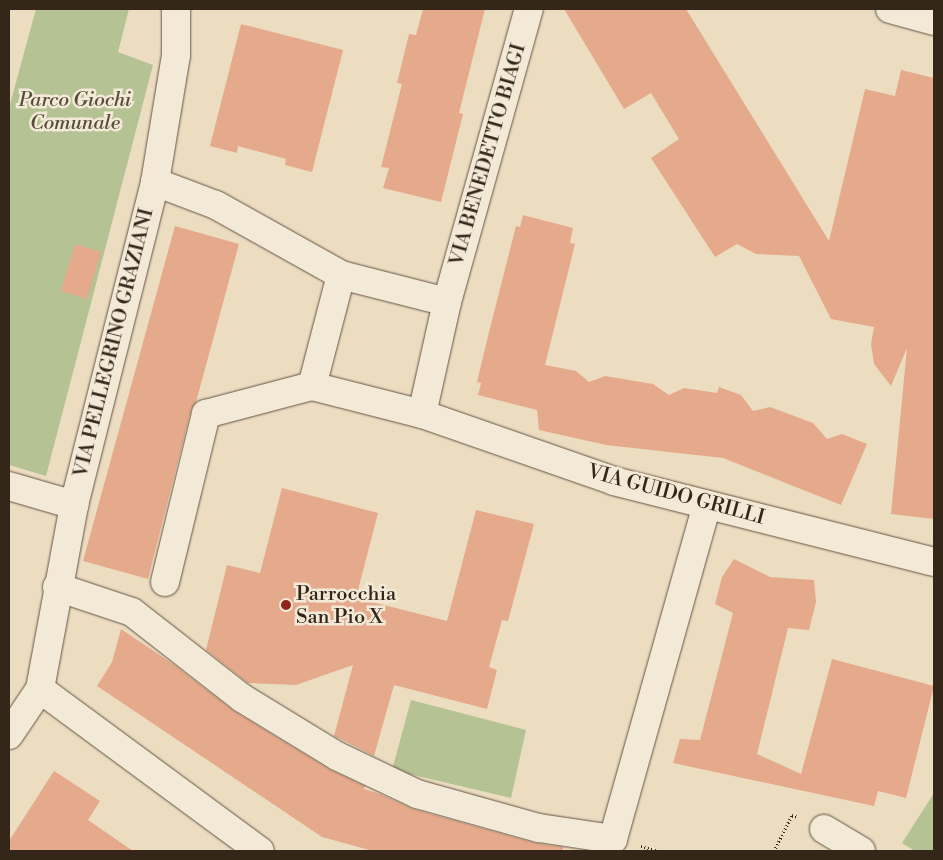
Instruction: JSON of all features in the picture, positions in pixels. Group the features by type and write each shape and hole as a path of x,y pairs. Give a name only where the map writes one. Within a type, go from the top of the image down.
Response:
{"street":[{"name":"VIA PELLEGRINO GRAZIANI","path":"9,735 40,689 57,587 74,505 155,182 176,55 176,9"},
{"name":"VIA BENEDETTO BIAGI","path":"422,414 447,302 529,9"},
{"path":"890,9 934,21"},
{"path":"155,182 216,205 341,275 447,302"},
{"path":"165,582 206,414 312,386 341,275"},
{"name":"VIA GUIDO GRILLI","path":"312,386 422,414 614,481 934,562"},
{"name":"VIA PELLEGRINO GRAZIANI","path":"9,486 74,505"},
{"path":"57,587 132,612 242,698 337,756 417,794 539,828 613,839 707,505"},
{"path":"40,689 260,851"},
{"path":"824,829 861,851"}],"green space":[{"name":"Parco Giochi Comunale","path":"36,9 129,9 118,52 153,65 46,476 9,465 9,108"},
{"path":"411,700 526,730 511,798 392,770"},
{"path":"934,793 934,851 915,851 902,843"}],"building":[{"path":"423,9 485,9 459,113 463,114 441,202 383,188 389,168 381,167 402,84 397,83 409,34 416,35"},
{"path":"564,9 686,9 829,241 865,89 895,96 901,70 934,78 934,519 891,514 907,348 891,386 874,364 871,344 874,327 831,319 799,256 756,254 737,244 715,257 651,158 679,139 651,93 624,109"},
{"path":"241,24 343,50 312,172 285,165 286,159 238,146 237,153 210,146"},
{"path":"523,215 573,228 570,243 575,244 545,365 576,371 589,382 605,376 653,384 669,395 684,388 717,393 719,387 741,395 753,411 770,407 813,423 827,439 842,434 867,444 841,505 723,458 606,445 539,430 537,410 478,395 481,383 477,382 488,336 516,226 520,227"},
{"path":"175,226 239,244 196,402 191,410 148,579 83,561"},
{"path":"75,244 101,252 87,299 61,291"},
{"path":"282,488 378,513 356,598 447,621 476,510 534,524 508,621 502,620 489,667 497,670 487,709 394,685 374,756 334,736 353,665 296,685 248,683 206,650 227,565 260,573"},
{"path":"734,559 770,577 814,580 816,602 809,630 788,628 757,754 801,774 832,659 934,686 906,798 878,791 874,806 673,763 680,739 700,740 733,613 715,604 722,577"},
{"path":"121,629 173,664 234,711 329,769 365,786 364,789 413,809 535,843 563,847 563,851 373,851 322,837 97,686 112,662"},
{"path":"54,771 100,801 88,820 133,851 9,851 9,841"}],"place":[{"name":"Parrocchia San Pio X","path":"286,605"}]}
